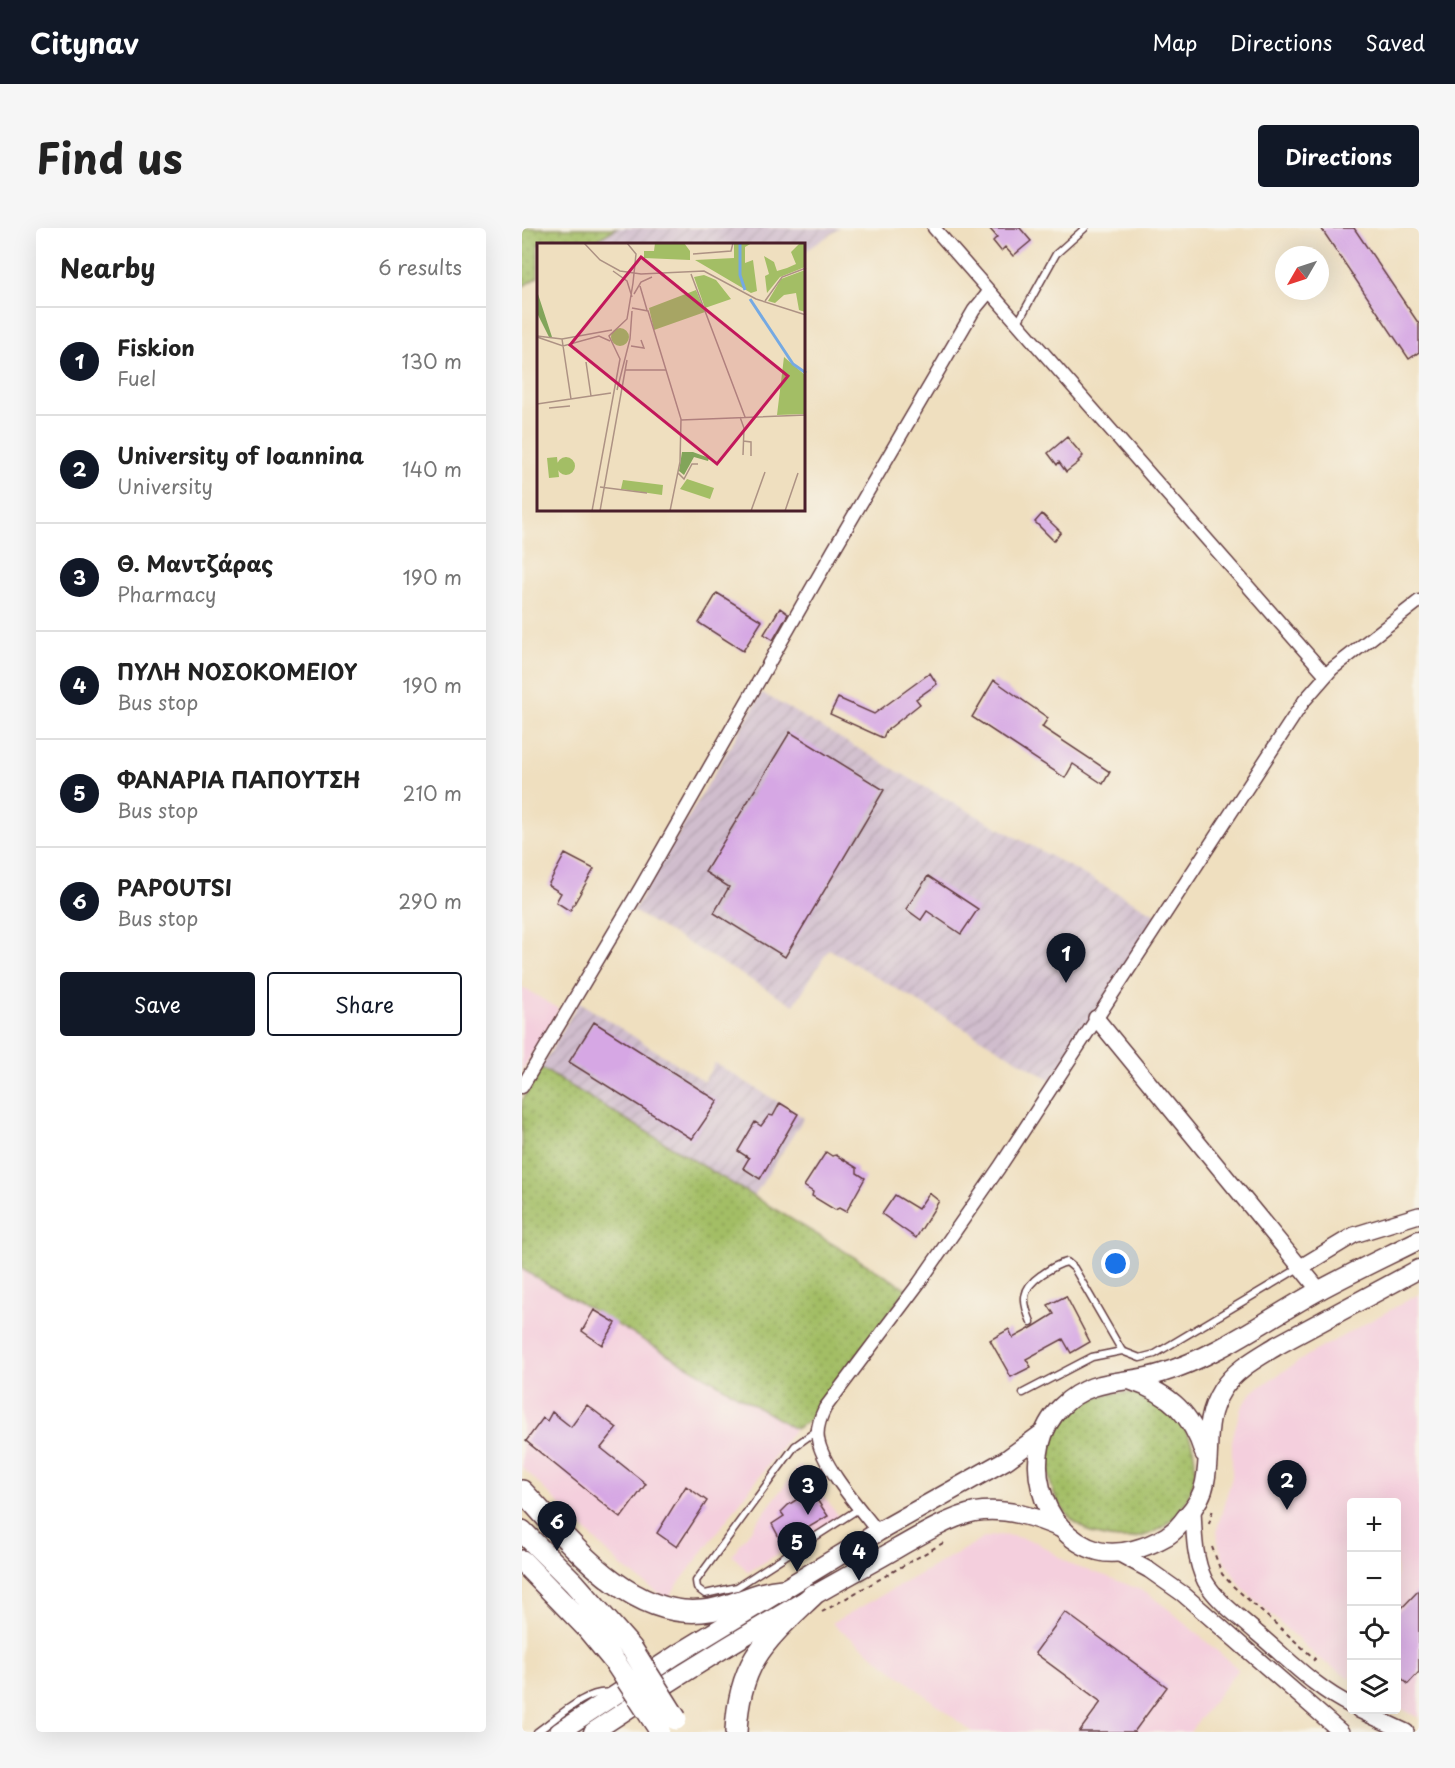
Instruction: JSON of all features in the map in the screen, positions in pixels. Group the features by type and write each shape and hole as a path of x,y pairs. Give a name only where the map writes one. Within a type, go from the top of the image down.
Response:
{"highway":[{"path":"522,1491 607,1576 646,1602 680,1610 703,1611 730,1605 760,1593 782,1590"},
{"path":"522,1531 574,1583 632,1649 669,1728"},
{"path":"522,1561 587,1628 669,1728"},
{"path":"736,1732 739,1699 754,1659 767,1638 813,1595"}],"main road":[{"path":"1063,1529 1042,1495 1037,1455 1043,1433 1055,1413 1079,1393 1100,1384 1168,1372 1203,1357 1319,1290 1419,1240"},
{"path":"593,1732 710,1656 813,1595 955,1518 971,1513 991,1511 1028,1515 1063,1529 1087,1546 1097,1550 1116,1552 1139,1548 1169,1535 1179,1527 1193,1509 1205,1483 1207,1435 1210,1419 1222,1389 1239,1371 1278,1345 1419,1269"},
{"path":"1130,1380 1150,1387 1180,1408 1196,1431 1207,1464"},
{"path":"559,1732 614,1694 782,1590 878,1532 1006,1460 1043,1433"}],"street":[{"path":"934,228 1325,674"},
{"path":"522,1087 647,877 974,310 989,292"},
{"path":"878,1532 825,1458 818,1439 820,1416 964,1219 1279,737 1325,674 1419,601"},
{"path":"1096,1018 1319,1290"},
{"path":"1301,1267 1354,1235 1419,1215"},
{"path":"1193,1509 1194,1540 1198,1561 1206,1581 1219,1599 1303,1672 1332,1695 1347,1703"},
{"path":"1116,1552 1149,1570 1183,1594 1336,1727 1352,1732"},
{"path":"1368,1714 1406,1732"}],"lane":[{"path":"1017,325 1056,254 1085,228"},
{"path":"1031,1322 1026,1311 1024,1296 1030,1282 1057,1264 1067,1262 1074,1268 1122,1351"},
{"path":"1023,1393 1092,1357 1122,1351 1140,1358 1155,1354 1301,1267"},
{"path":"818,1430 795,1446 696,1581 697,1588 705,1594 737,1587 860,1508"},
{"path":"537,1732 586,1697 597,1692 614,1694"}],"shaded area":[{"path":"617,228 840,228 806,251 806,243 592,243"},
{"path":"762,693 923,786 1159,916 1051,1080 829,949 794,1005 633,911"},
{"path":"522,987 559,1009 522,1071"},
{"path":"579,1002 704,1081 715,1063 804,1118 754,1196 541,1068"},
{"path":"522,1269 795,1429 667,1599 622,1567 522,1467"},
{"path":"1419,1294 1419,1718 1401,1708 1401,1498 1347,1498 1347,1676 1318,1658 1243,1589 1223,1559 1218,1543 1217,1529 1232,1477 1232,1442 1241,1408 1255,1390 1310,1354"},
{"path":"800,1465 839,1517 748,1572 732,1555"},
{"path":"998,1535 1036,1542 1073,1566 1146,1592 1238,1669 1190,1732 972,1732 832,1623 984,1538"}],"green space":[{"path":"522,228 617,228 592,243 537,243 537,278 522,287"},
{"path":"541,1068 907,1289 808,1421 795,1429 522,1269 522,1101"},
{"path":"1122,1393 1136,1394 1150,1399 1163,1405 1174,1414 1183,1425 1189,1438 1194,1452 1194,1480 1189,1494 1183,1507 1174,1518 1163,1527 1150,1533 1136,1538 1122,1539 1108,1538 1094,1533 1081,1527 1070,1518 1061,1507 1055,1494 1050,1480 1049,1466 1050,1452 1055,1438 1061,1425 1070,1414 1081,1405 1094,1399 1108,1394"}],"building":[{"path":"989,228 1020,228 1031,241 1013,256 1005,247 1001,251 993,241 997,237"},
{"path":"1321,228 1354,228 1419,324 1419,352 1409,359"},
{"path":"1067,437 1083,456 1066,472 1048,453"},
{"path":"1042,514 1061,532 1054,541 1035,522"},
{"path":"717,593 762,621 743,651 699,623"},
{"path":"780,608 788,614 773,640 764,634"},
{"path":"930,673 937,684 916,699 920,704 886,731 883,738 830,714 838,698 874,714"},
{"path":"994,680 1048,718 1042,727 1110,772 1103,784 1073,764 1065,778 972,717"},
{"path":"790,732 884,790 785,957 714,913 729,887 705,872"},
{"path":"565,854 594,869 570,911 556,902 561,893 548,885"},
{"path":"928,876 978,909 961,934 927,911 921,920 906,909"},
{"path":"594,1022 718,1101 692,1139 569,1062"},
{"path":"780,1103 798,1114 760,1179 743,1168 749,1158 738,1151 755,1122 761,1126 769,1115 773,1116"},
{"path":"826,1152 832,1156 836,1155 857,1168 857,1173 865,1178 846,1212 839,1208 835,1210 812,1196 813,1192 804,1186"},
{"path":"929,1193 939,1201 916,1238 882,1214 895,1195 918,1209"},
{"path":"1066,1296 1090,1342 1071,1353 1063,1339 1026,1359 1031,1367 1011,1377 990,1340 1009,1329 1013,1338 1033,1327 1054,1314 1048,1305"},
{"path":"594,1310 616,1323 602,1345 582,1331"},
{"path":"587,1405 617,1428 601,1448 646,1484 621,1518 526,1441 543,1418 547,1421 552,1412 571,1427"},
{"path":"686,1486 707,1501 677,1547 657,1533"},
{"path":"813,1494 828,1516 782,1543 772,1524 784,1516 781,1512 788,1505 799,1498 801,1502"},
{"path":"1419,1590 1419,1672 1408,1684 1401,1678 1401,1609"},
{"path":"1065,1612 1167,1687 1134,1732 1079,1732 1101,1702 1035,1653"}],"place":[{"name":"Fiskion","path":"1066,983"},
{"name":"University of Ioannina","path":"1287,1510"},
{"name":"Θ. Μαντζάρας","path":"808,1515"},
{"name":"PAPOUTSI","path":"557,1551"},
{"name":"ΦΑΝΑΡΙΑ ΠΑΠΟΥΤΣΗ","path":"797,1572"},
{"name":"ΠΥΛΗ ΝΟΣΟΚΟΜΕΙΟΥ","path":"859,1581"}]}
